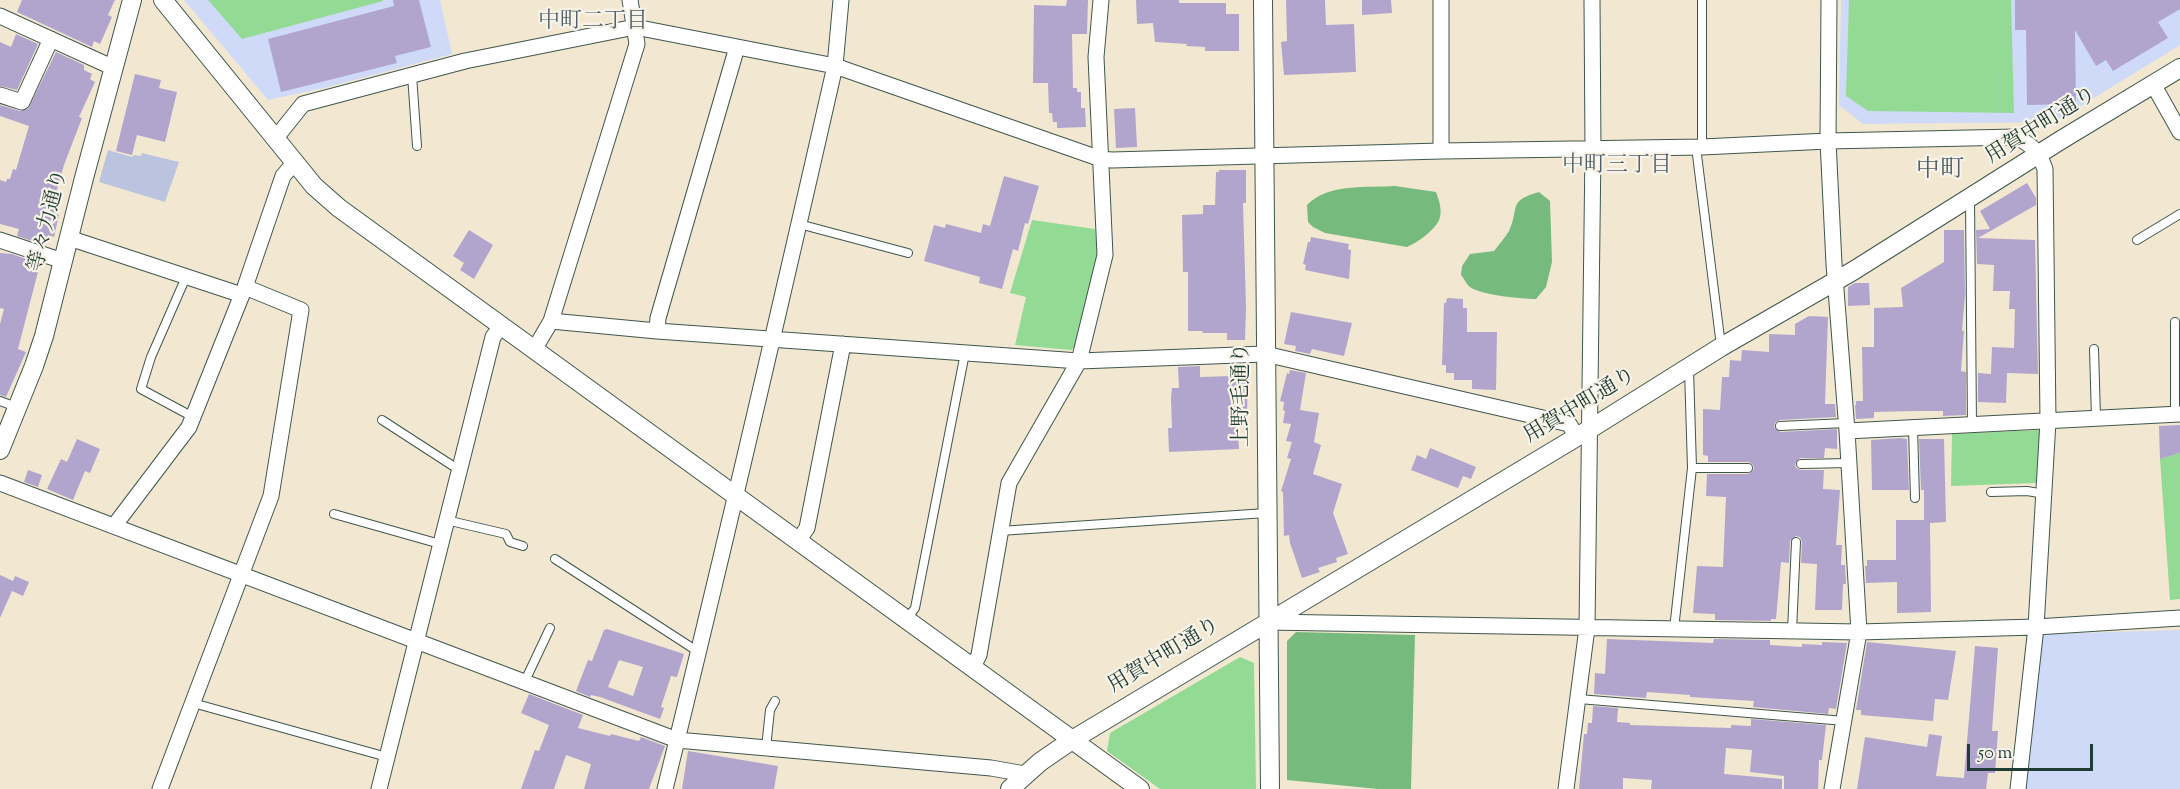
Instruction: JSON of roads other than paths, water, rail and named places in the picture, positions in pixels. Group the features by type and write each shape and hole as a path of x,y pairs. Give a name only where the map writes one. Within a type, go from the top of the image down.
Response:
{"street":[{"name":"等々力通り","path":"0,450 40,351 132,0"},
{"path":"163,0 314,186 339,208 1140,789"},
{"path":"534,350 551,321 637,45 630,0"},
{"path":"665,789 697,651 737,496 835,66 841,0"},
{"path":"973,667 979,655 1009,483 1079,361 1105,255 1096,57 1101,0"},
{"name":"上野毛通り","path":"1263,0 1270,789"},
{"path":"1441,0 1441,151"},
{"path":"1566,789 1587,628 1583,433 1593,149 1592,0"},
{"path":"1829,0 1828,141 1859,632 1832,789"},
{"path":"0,16 114,68"},
{"path":"275,139 303,104 465,61 635,27 835,66 1101,159 1699,147 1828,141 2016,137 2031,144 2040,155 2045,169 2048,421 2036,627 2018,789"},
{"path":"0,95 22,102 51,39"},
{"path":"657,331 658,318 737,47"},
{"name":"用賀中町通り","path":"1010,789 1025,774 1072,740 1583,433 1721,347 1836,281 2180,69"},
{"path":"2153,84 2180,132"},
{"path":"114,526 189,427 243,291 283,176 295,162"},
{"path":"69,238 186,277 243,291 301,310 271,496 160,789"},
{"path":"0,240 63,261"},
{"path":"551,321 657,331 1079,361 1265,354 1569,424 1583,433"},
{"path":"379,789 493,337 501,326"},
{"path":"798,541 807,528 843,344"},
{"path":"1847,427 1913,428 2177,414"},
{"path":"0,483 677,740 990,768 1025,774"},
{"path":"1267,622 1859,632 2036,627 2180,618"}],"lane":[{"path":"1702,0 1699,147 1721,347"},
{"path":"412,75 417,146"},
{"path":"1970,199 1972,425"},
{"path":"2137,240 2180,214"},
{"path":"799,224 908,254"},
{"path":"186,277 151,357 141,389 193,417"},
{"path":"2175,322 2177,414"},
{"path":"2094,349 2096,418"},
{"path":"908,619 915,608 965,353"},
{"path":"1674,629 1692,468 1689,367"},
{"path":"0,401 17,408"},
{"path":"382,420 459,468"},
{"path":"1780,426 1847,427"},
{"path":"1913,428 1915,498"},
{"path":"1801,464 1849,463"},
{"path":"1692,468 1748,468"},
{"path":"1991,492 2027,491 2044,494"},
{"path":"1000,531 1266,513"},
{"path":"334,514 440,544"},
{"path":"446,520 506,534 510,542 523,546"},
{"path":"1792,631 1796,542"},
{"path":"555,559 697,651"},
{"path":"524,683 550,628"},
{"path":"1579,699 1845,722"},
{"path":"766,748 770,710 775,701"},
{"path":"193,703 387,757"}],"district":[{"name":"中町二丁目","path":"593,23"},
{"name":"中町三丁目","path":"1617,167"},
{"name":"中町","path":"1940,172"}]}
